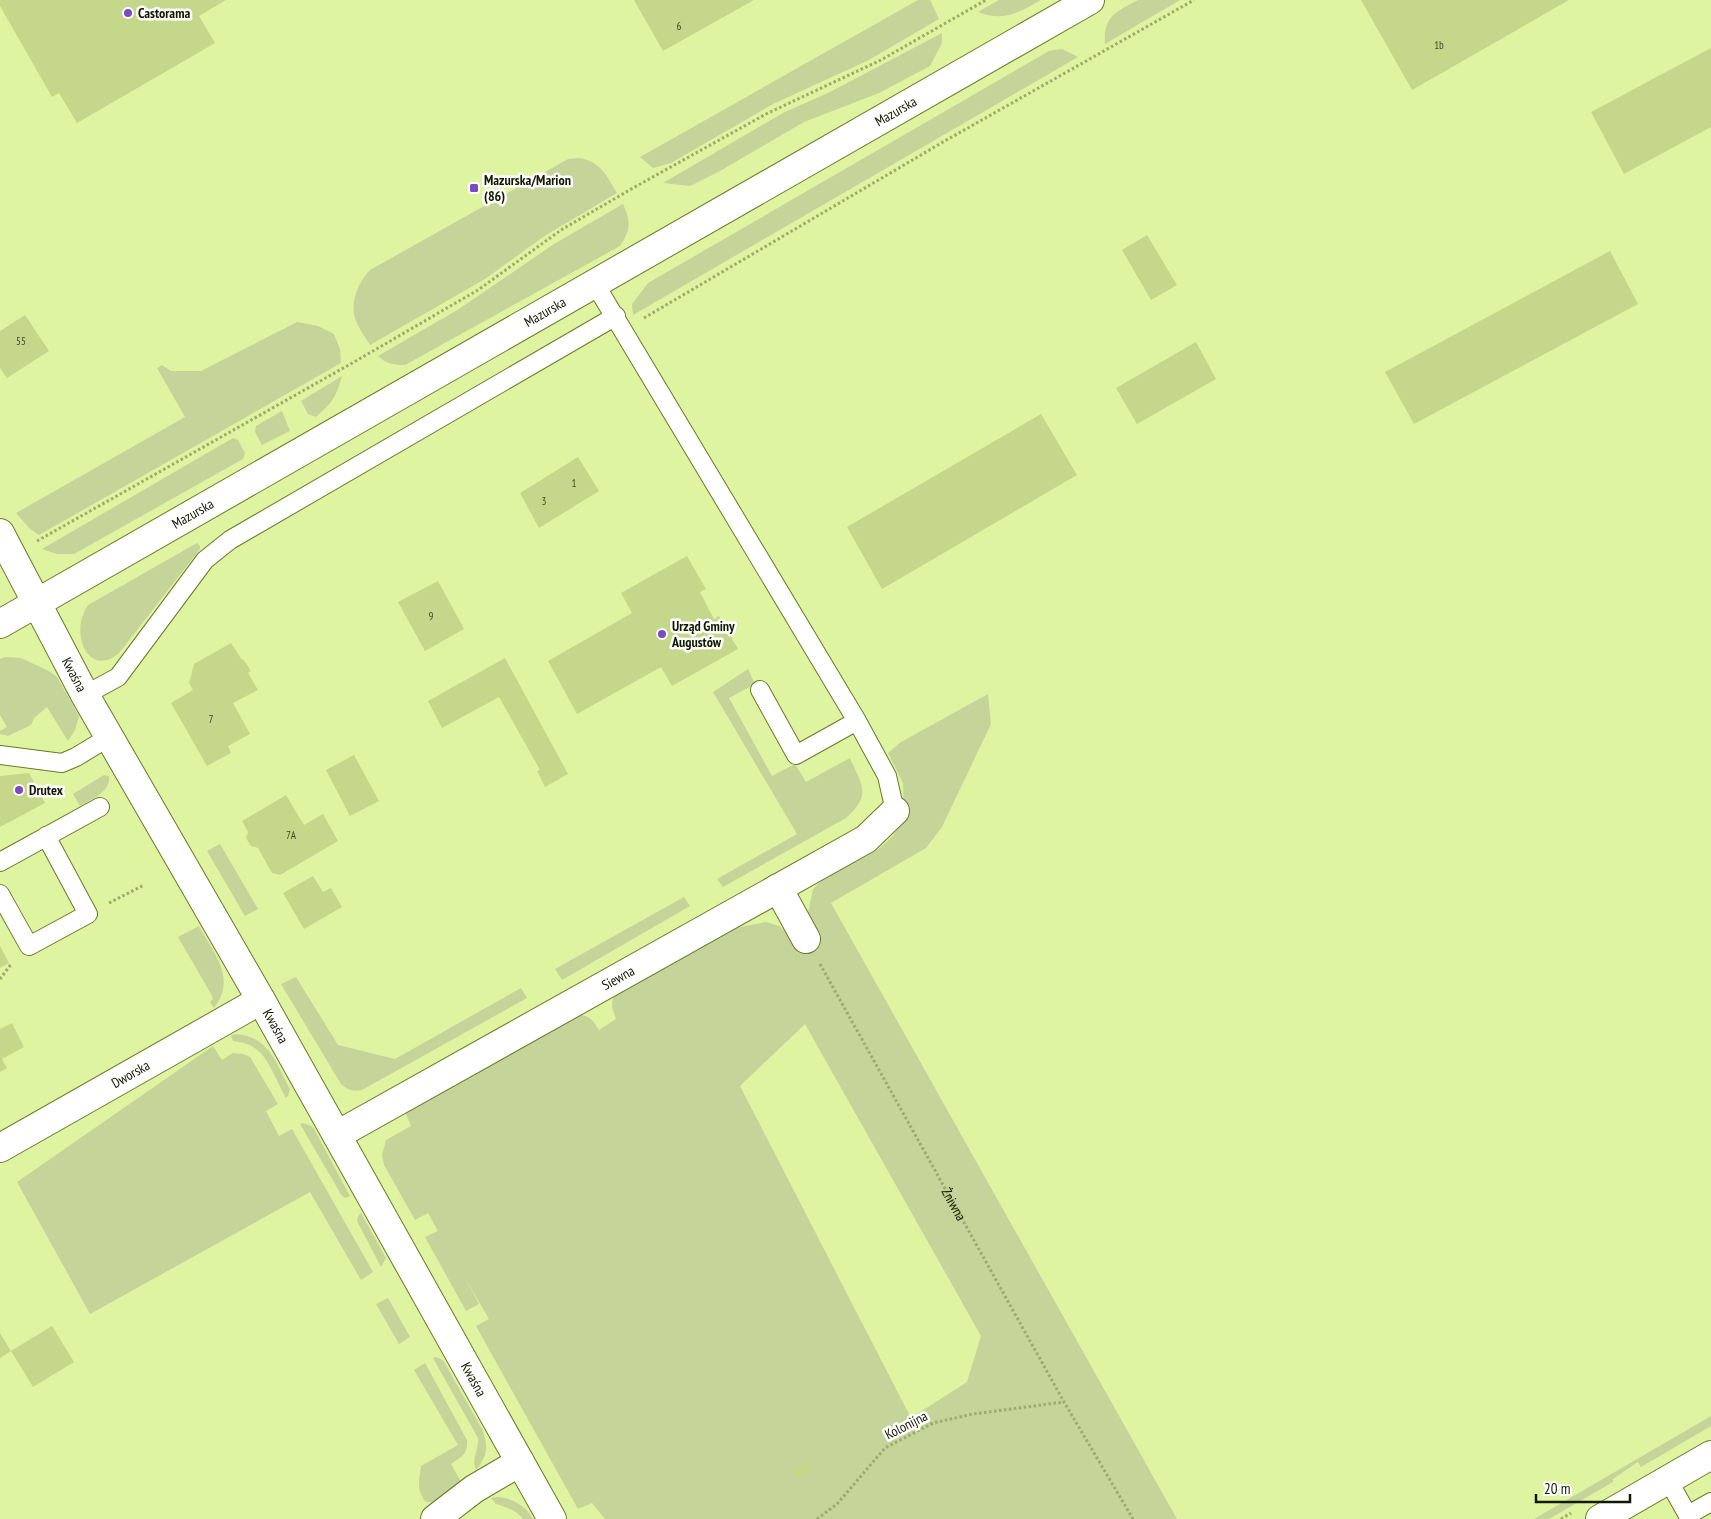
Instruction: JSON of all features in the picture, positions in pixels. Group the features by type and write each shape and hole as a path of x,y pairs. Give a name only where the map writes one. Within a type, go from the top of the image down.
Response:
{"street":[{"name":"Mazurska","path":"0,624 1090,0"},
{"name":"Kwaśna","path":"6,544 84,695 261,1000 552,1519"},
{"name":"Siewna","path":"337,1135 866,839 895,811"},
{"path":"778,888 806,939"},
{"name":"Dworska","path":"0,1148 261,1000"},
{"path":"1600,1519 1711,1455"},
{"path":"435,1519 474,1489 520,1462"}],"lane":[{"path":"596,284 857,721 887,776 895,811"},
{"path":"84,695 118,677 206,560 230,540 620,323"},
{"path":"760,690 796,755 857,721"},
{"path":"0,755 62,763 76,757 109,737"},
{"path":"0,862 100,807"},
{"path":"0,894 29,946 88,914 46,836"},
{"path":"1668,1480 1689,1517 1711,1502"}],"path":[{"path":"6,544 354,362 478,290 561,230 633,188 766,114 881,60 986,0"},
{"path":"620,323 1194,0"},
{"name":"Żniwna","path":"806,939 1064,1402 1133,1519"},
{"name":"Kolonijna","path":"817,1519 837,1504 885,1448 933,1423 973,1414 1064,1402"}],"green space":[{"path":"918,0 930,0 939,19 867,61 773,104 671,163 653,168 640,157"},
{"path":"999,0 1041,0 1011,15 996,16 978,12"},
{"path":"1138,0 1180,0 1105,44 1106,27 1112,16"},
{"path":"942,33 942,43 930,66 879,93 804,122 720,171 690,186 663,183 783,113 830,92"},
{"path":"1062,49 1078,57 633,315 632,304 648,283 1049,51"},
{"path":"580,158 594,163 603,171 617,193 546,235 485,279 370,345 357,324 354,314 354,300 358,287 370,270 568,159"},
{"path":"623,204 629,225 620,246 405,365 390,364 378,356 459,309 554,244"},
{"path":"297,322 318,326 334,334 340,349 341,363 39,535 30,529 16,513 185,417 157,368 162,365 171,371 201,371"},
{"path":"342,376 336,394 326,407 316,417 308,414 301,401"},
{"path":"282,411 290,431 262,445 255,432 256,426"},
{"path":"233,438 238,440 245,453 243,459 74,554 57,554 42,549"},
{"path":"197,543 200,549 120,652 109,659 100,661 91,657 85,650 81,640 80,629 82,616 88,605"},
{"path":"5,657 21,658 49,671 57,677 79,716 75,730 68,741 47,707 34,718 31,725 8,736 0,734 0,731 7,727 0,715 0,659"},
{"path":"748,669 755,684 729,698 772,776 795,764 806,782 850,758 861,783 862,796 854,810 846,818 723,887 717,879 797,834 713,692"},
{"path":"988,694 991,724 942,827 926,848 831,903 1177,1519 605,1519 592,1503 578,1509 476,1326 489,1319 465,1278 479,1304 466,1311 425,1237 438,1231 428,1213 415,1220 384,1165 382,1155 386,1140 411,1126 405,1112 580,1015 589,1018 599,1030 616,1019 612,1007 613,997 740,927 766,922 779,926 786,932 795,948 820,933 808,913 813,889 825,877 880,848 893,836 904,817 903,783 888,753 901,742","holes":["805,1024 981,1336 967,1382 911,1418 740,1086"]},
{"path":"104,775 109,776 109,782 104,791 80,806 73,794"},
{"path":"220,844 258,909 245,916 207,851"},
{"path":"684,897 690,906 562,980 555,969"},
{"path":"199,926 221,966 223,976 221,997 214,1008 210,1002 213,999 211,994 178,937"},
{"path":"296,977 338,1045 395,1059 521,988 527,998 362,1090 353,1091 341,1084 281,984"},
{"path":"235,1034 256,1040 270,1052 290,1089 286,1098 265,1058 251,1046 233,1041 231,1036"},
{"path":"213,1046 222,1060 233,1053 250,1057 278,1104 266,1111 279,1136 292,1129 373,1272 361,1280 310,1192 90,1314 17,1182"},
{"path":"304,1123 313,1127 350,1196 346,1198 342,1196 300,1124"},
{"path":"361,1213 386,1258 381,1267 357,1221"},
{"path":"388,1298 410,1337 399,1344 376,1304"},
{"path":"436,1357 443,1360 482,1429 486,1441 486,1451 483,1460 476,1470 474,1462 478,1438 433,1358"},
{"path":"425,1363 467,1440 464,1455 451,1464 461,1482 440,1503 426,1502 423,1498 419,1485 421,1466 458,1445 414,1370"},
{"path":"1711,1416 1711,1426 1641,1467 1638,1462 1613,1479 1613,1482 1549,1519 1534,1519"},
{"path":"491,1498 508,1499 518,1504 527,1510 533,1519 523,1519 514,1511 496,1504"}],"building":[{"path":"0,0 226,0 199,16 215,43 77,123 59,93 52,97 0,6"},
{"path":"634,0 754,0 663,51"},
{"path":"1361,0 1569,0 1412,90"},
{"path":"1711,48 1711,127 1624,174 1591,112"},
{"path":"1147,235 1177,285 1151,300 1122,250"},
{"path":"1610,251 1638,304 1414,424 1385,372"},
{"path":"25,315 49,351 7,378 0,368 0,331"},
{"path":"1196,342 1216,379 1137,424 1116,388"},
{"path":"1041,414 1077,475 882,589 847,527"},
{"path":"578,457 599,491 539,528 520,493"},
{"name":"Urząd Gminy Augustów","path":"687,556 706,589 700,592 714,619 719,616 738,649 672,686 661,667 577,714 548,661 632,613 621,593"},
{"path":"438,581 464,629 425,651 398,602"},
{"path":"231,643 251,671 248,673 258,690 233,703 250,734 228,746 231,753 207,766 171,703 193,690 189,683 194,664"},
{"path":"505,658 568,774 545,787 537,771 540,770 499,697 442,728 428,701"},
{"path":"354,755 379,801 350,816 326,770"},
{"name":"Drutex","path":"29,773 45,803 0,827 0,776"},
{"path":"286,795 304,825 323,814 338,841 280,875 272,873 258,848 251,846 246,838 248,832 242,821"},
{"path":"313,876 323,892 331,888 342,907 304,929 283,893"},
{"path":"0,946 9,963 0,968"},
{"path":"12,1023 24,1047 2,1059 7,1068 0,1072 0,1029"},
{"path":"52,1326 74,1362 33,1387 11,1351"},
{"path":"0,1333 11,1351 0,1358"},
{"path":"808,1461 813,1471 796,1480 791,1470"}],"place":[{"name":"Castorama","path":"128,13"},
{"name":"Mazurska/Marion (86)","path":"474,188"},
{"name":"Urząd Gminy Augustów","path":"662,634"},
{"name":"Drutex","path":"19,790"}]}
